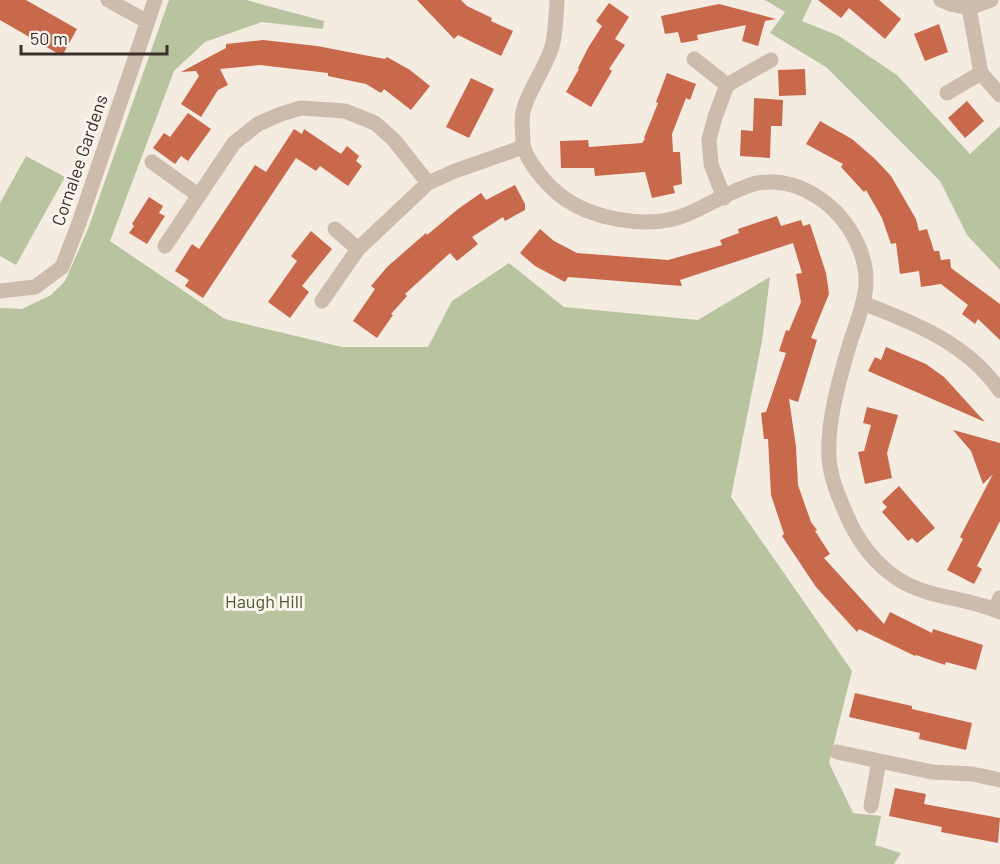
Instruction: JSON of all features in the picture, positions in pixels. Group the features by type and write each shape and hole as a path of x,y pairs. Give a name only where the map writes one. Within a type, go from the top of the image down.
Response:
{"street":[{"path":"108,0 147,21"},
{"name":"Cornalee Gardens","path":"0,291 35,287 62,267 155,0"},
{"path":"557,0 552,46 523,111 523,147 539,174 565,201 586,210 633,222 656,222 684,216 756,184 774,182 809,192 830,206 844,221 857,244 866,272 865,304 849,347 835,400 830,430 829,459 839,500 866,549 880,565 898,579 922,591 998,607"},
{"path":"941,0 969,8 991,0"},
{"path":"969,8 981,74 1000,95"},
{"path":"694,59 727,85"},
{"path":"724,198 711,164 709,140 727,85 771,60"},
{"path":"947,93 981,74"},
{"path":"165,246 234,143 258,124 301,108 345,111 375,123 394,140 428,183"},
{"path":"322,301 358,249 428,183 523,147"},
{"path":"152,162 198,195"},
{"path":"335,229 358,249"},
{"path":"865,304 907,320 941,337 970,358 1000,391"},
{"path":"837,752 932,772 972,774 1000,780"},
{"path":"871,806 879,762"}],"green space":[{"name":"Haugh Hill","path":"169,0 246,0 324,21 323,29 262,22 205,42 174,71 110,241 225,319 342,347 428,347 452,301 509,263 564,307 698,320 770,277 762,341 731,497 852,671 829,763 853,813 881,816 875,845 901,853 894,864 0,864 0,308 22,309 51,295 65,281 88,229"},
{"path":"765,0 812,0 802,21 839,36 897,75 970,154 1000,126 1000,270 967,235 940,181 826,67 770,33 785,12"},
{"path":"26,156 65,177 16,265 0,256 0,203"}],"building":[{"path":"0,0 26,0 77,29 62,56 0,20"},
{"path":"417,0 461,0 467,6 492,18 491,21 513,31 501,56 458,35 454,39"},
{"path":"818,0 879,0 901,19 885,39 849,8 841,18"},
{"path":"609,3 629,17 615,39 625,45 609,69 612,71 591,107 566,92 602,26 596,21"},
{"path":"719,4 776,19 765,21 758,46 742,41 746,25 697,35 698,40 681,43 678,32 665,34 661,16"},
{"path":"939,24 948,52 925,61 914,34"},
{"path":"263,40 317,46 385,59 387,57 410,70 430,86 411,110 384,89 381,93 366,84 328,76 328,73 260,65 220,69 228,85 218,90 201,117 181,104 199,76 196,71 181,72 226,48 226,44"},
{"path":"805,69 806,95 779,96 778,70"},
{"path":"667,73 696,84 690,100 686,98 672,134 673,152 680,152 682,184 673,186 675,193 652,198 645,172 595,176 594,168 561,168 560,141 588,140 589,147 642,143"},
{"path":"471,78 494,89 469,138 446,127"},
{"path":"754,98 783,100 782,126 771,126 770,158 740,156 741,130 753,131"},
{"path":"967,101 984,121 965,138 948,118"},
{"path":"188,113 211,129 188,161 181,156 175,164 153,148 164,133 170,137"},
{"path":"820,121 852,139 875,159 891,176 916,219 919,231 927,229 934,251 939,251 941,260 950,259 951,268 1000,304 1000,340 978,319 975,324 962,314 968,305 941,284 921,287 919,271 900,274 896,243 891,244 882,218 866,190 864,192 841,167 843,164 806,144"},
{"path":"294,129 302,134 304,129 341,154 347,146 359,156 356,161 362,166 348,186 320,166 316,171 296,158 203,298 185,286 189,280 175,271 192,244 199,249 255,165 266,172"},
{"path":"515,185 525,204 525,210 505,221 503,217 472,237 478,244 457,261 450,253 405,294 407,296 391,314 393,315 377,338 353,321 375,289 371,286 387,267 426,233 427,235 481,193 486,200"},
{"path":"149,197 163,206 159,213 165,216 147,244 129,233"},
{"path":"777,216 781,226 801,220 803,226 810,224 826,273 829,294 811,338 817,340 798,402 789,399 796,447 798,485 811,522 817,530 815,531 830,554 824,558 884,624 890,612 932,633 933,629 983,645 976,670 946,662 945,665 915,656 859,629 857,632 816,587 782,536 784,534 771,495 768,439 764,439 761,413 766,412 786,353 779,351 786,330 789,331 801,302 796,274 802,273 793,243 680,280 682,286 568,277 565,282 535,266 520,253 540,229 554,241 577,253 668,260 722,245 720,240 739,233 738,229"},
{"path":"311,231 332,249 302,286 309,292 290,318 268,302 297,261 291,256"},
{"path":"886,347 926,364 944,377 985,422 868,371 875,357 881,360"},
{"path":"867,407 898,415 887,453 892,478 865,484 858,452 864,451 871,425 863,423"},
{"path":"953,430 1000,443 1000,521 977,566 982,569 974,584 947,570 963,539 960,537 993,474 983,484 971,451"},
{"path":"899,486 935,528 917,543 912,538 908,541 882,512 887,507 882,502"},
{"path":"855,693 972,723 966,750 919,739 920,733 849,717"},
{"path":"895,788 926,794 924,804 1000,818 998,843 941,832 942,827 889,816"}]}
